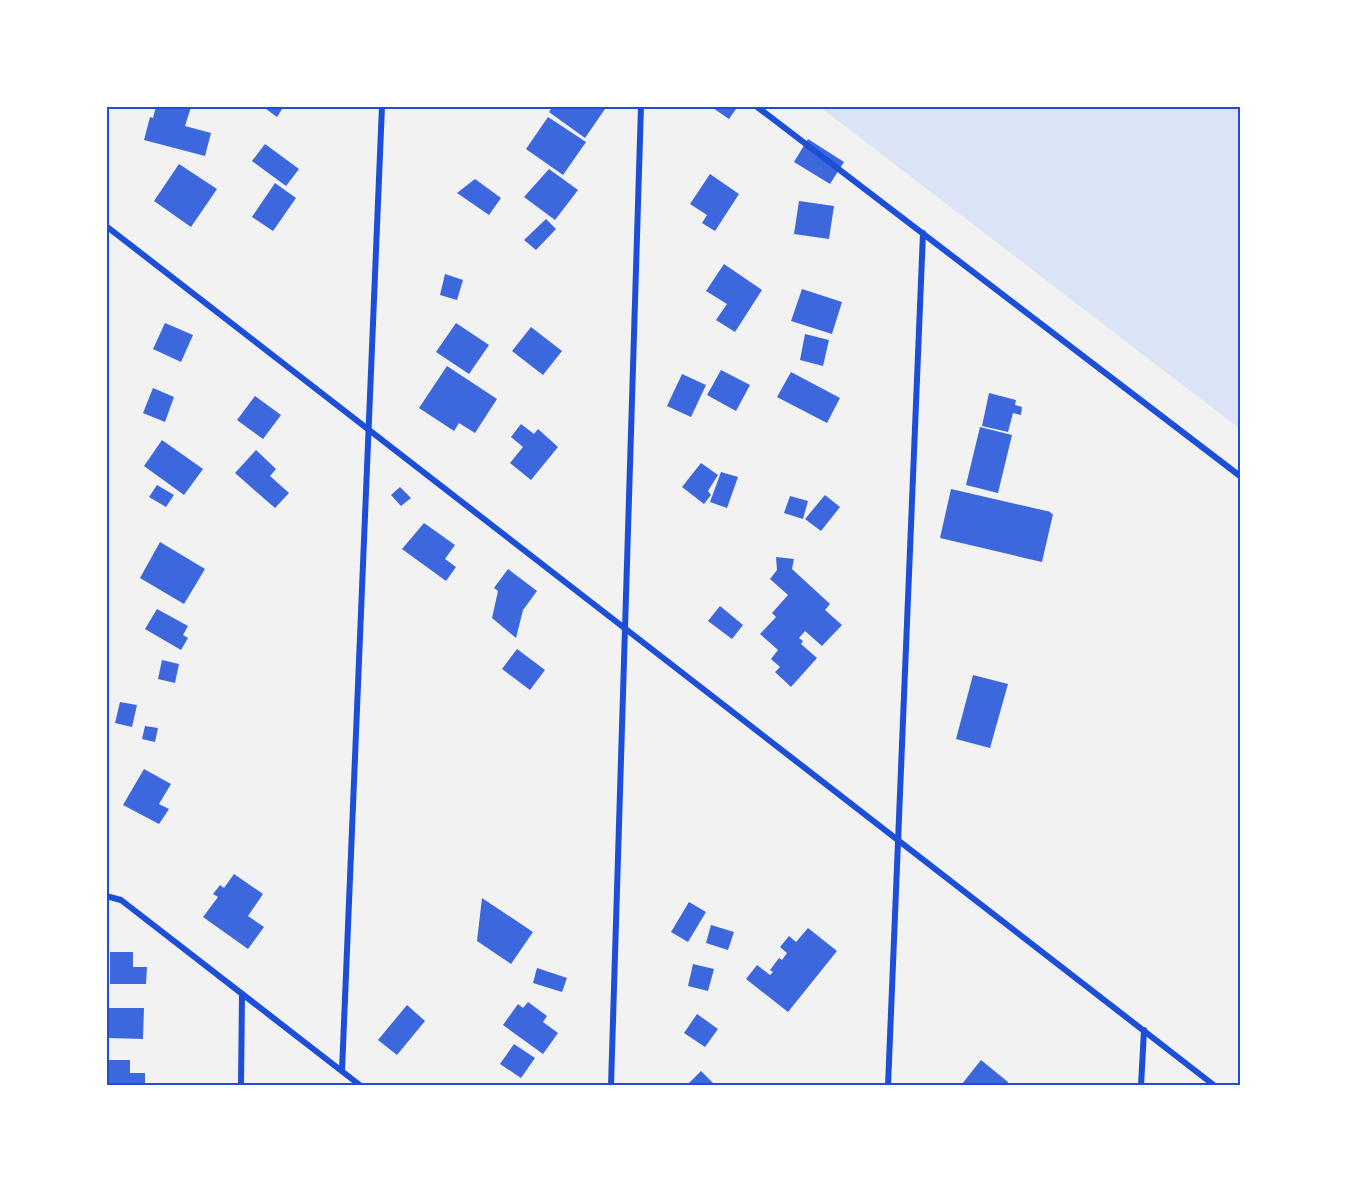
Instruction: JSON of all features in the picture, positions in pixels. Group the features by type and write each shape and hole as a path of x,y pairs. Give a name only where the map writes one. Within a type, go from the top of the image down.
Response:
{"street":[{"path":"342,1071 382,106"},
{"path":"611,1086 641,106"},
{"path":"756,106 1240,476"},
{"path":"106,226 1215,1086"},
{"path":"888,1086 923,233"},
{"path":"106,896 121,900 361,1086"},
{"path":"241,1086 242,994"},
{"path":"1141,1086 1144,1030"}],"shaded area":[{"path":"820,107 1240,107 1240,429"}],"building":[{"path":"156,106 191,107 185,126 211,133 205,156 144,140 150,117 153,118"},
{"path":"262,106 284,106 277,117"},
{"path":"553,106 607,106 585,138 549,112"},
{"path":"710,106 738,106 729,119"},
{"path":"548,117 586,142 563,175 526,149"},
{"path":"808,139 844,162 830,184 794,162"},
{"path":"265,144 299,169 286,186 252,161"},
{"path":"179,164 217,189 191,227 154,201"},
{"path":"549,169 578,190 555,220 524,197"},
{"path":"710,174 739,194 715,231 702,223 707,215 690,204"},
{"path":"475,179 501,198 489,215 457,193"},
{"path":"275,183 296,198 273,231 252,217"},
{"path":"799,201 834,206 829,239 794,234"},
{"path":"546,219 556,229 536,250 524,240"},
{"path":"724,264 762,290 735,332 716,320 727,304 706,291"},
{"path":"445,274 463,280 457,300 440,295"},
{"path":"802,289 842,302 832,334 791,321"},
{"path":"165,323 193,335 181,362 153,349"},
{"path":"456,323 489,345 469,374 436,352"},
{"path":"531,327 562,351 543,375 512,351"},
{"path":"805,334 829,340 823,366 800,360"},
{"path":"447,366 497,399 475,433 459,423 454,431 419,408"},
{"path":"721,370 750,385 736,411 707,395"},
{"path":"791,372 840,398 827,423 777,397"},
{"path":"682,374 706,385 691,417 667,406"},
{"path":"153,388 174,397 165,422 143,413"},
{"path":"989,393 1016,400 1015,405 1022,407 1021,415 1013,413 1008,432 982,426"},
{"path":"255,396 281,415 263,439 237,420"},
{"path":"521,424 534,434 538,429 558,447 531,480 510,463 523,447 511,437"},
{"path":"980,427 1012,435 998,493 966,485"},
{"path":"162,440 203,469 184,495 144,466"},
{"path":"256,450 276,469 270,476 289,493 275,508 235,473"},
{"path":"701,463 718,475 708,491 711,495 704,504 682,487"},
{"path":"721,472 738,477 727,508 710,502"},
{"path":"157,485 174,495 166,507 149,497"},
{"path":"400,487 411,498 401,506 391,495"},
{"path":"951,489 1051,512 1053,514 1042,562 940,538"},
{"path":"825,495 840,507 821,531 805,519"},
{"path":"790,496 808,501 803,519 784,513"},
{"path":"424,523 455,545 445,559 456,567 446,581 402,549"},
{"path":"160,542 205,569 184,604 140,578"},
{"path":"776,557 794,559 792,569 830,604 825,610 842,625 822,646 805,631 799,638 803,641 801,644 817,658 791,687 775,672 780,667 771,659 778,650 760,634 776,617 772,613 788,595 770,579 777,570"},
{"path":"508,569 537,591 523,610 516,638 492,618 498,591 494,588"},
{"path":"720,606 743,625 732,639 708,621"},
{"path":"157,609 188,626 183,635 188,638 181,650 145,629"},
{"path":"517,649 545,670 530,690 502,669"},
{"path":"162,660 179,664 175,683 158,679"},
{"path":"973,675 1008,684 990,748 956,739"},
{"path":"120,702 137,705 132,727 115,723"},
{"path":"145,726 158,728 155,742 142,739"},
{"path":"144,769 171,784 159,804 169,809 159,824 123,805"},
{"path":"234,874 263,894 248,916 264,927 248,949 203,917 218,897 213,894 220,885 224,888"},
{"path":"482,898 533,932 511,964 477,941"},
{"path":"689,902 706,912 688,942 671,932"},
{"path":"711,925 734,932 728,950 706,943"},
{"path":"808,928 837,951 788,1012 746,979 757,965 770,975 773,972 770,970 779,958 782,960 787,953 780,947 789,936 796,942"},
{"path":"110,952 133,952 133,967 147,967 146,984 110,984"},
{"path":"693,964 714,969 708,991 688,986"},
{"path":"537,968 567,978 562,992 533,983"},
{"path":"528,1002 547,1016 543,1022 558,1033 543,1054 503,1025 518,1004 523,1008"},
{"path":"407,1005 425,1021 397,1055 378,1040"},
{"path":"109,1008 144,1008 143,1039 109,1038"},
{"path":"697,1014 718,1029 705,1047 684,1033"},
{"path":"514,1044 535,1058 521,1078 500,1064"},
{"path":"106,1060 130,1060 130,1073 145,1073 145,1086 106,1086"},
{"path":"981,1060 1008,1082 1006,1086 963,1086 962,1084"},
{"path":"701,1071 716,1086 686,1086"}]}
